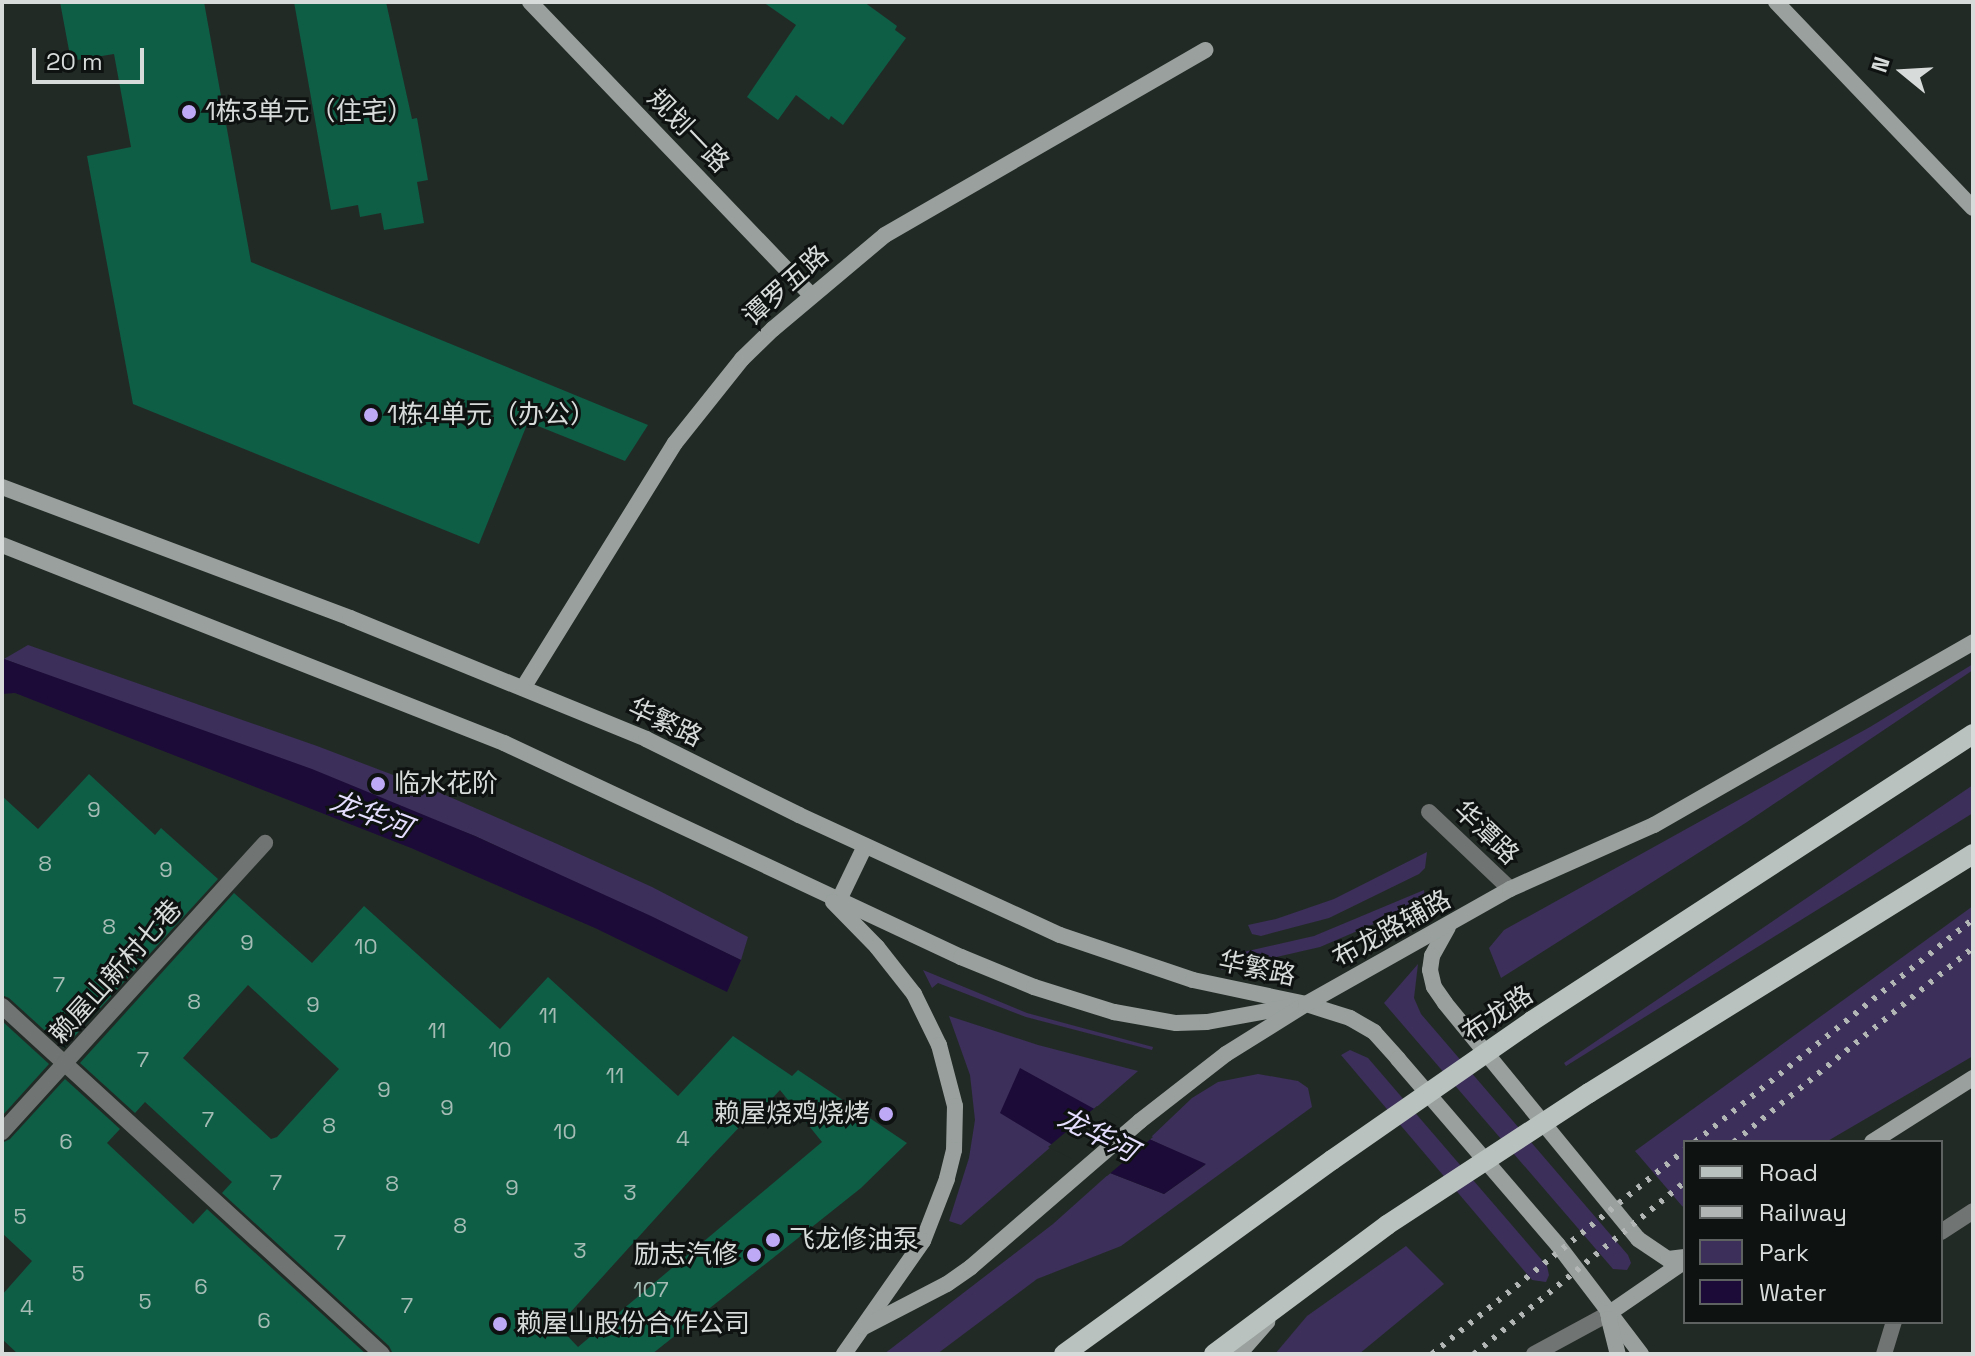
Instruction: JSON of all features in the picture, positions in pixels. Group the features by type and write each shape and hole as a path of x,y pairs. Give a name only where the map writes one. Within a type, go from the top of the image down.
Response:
{"main road":[{"name":"规划一路","path":"530,2 810,294"},
{"path":"1776,2 1973,208"},
{"name":"谭罗五路","path":"523,688 675,443 742,359 810,294 885,235 930,206 1205,50"},
{"name":"华繁路","path":"2,487 350,618 646,739 865,846 1047,929 1193,980 1306,1004 1350,1018 1374,1032 1558,1245 1641,1354"},
{"name":"华繁路","path":"2,545 504,743 839,900 1034,987 1151,1021 1207,1022 1306,1004"},
{"name":"布龙路辅路","path":"844,1354 864,1327 947,1284 971,1267 1140,1121 1226,1054 1306,1004 1510,889 1654,825 1973,642"},
{"name":"布龙路","path":"1064,1354 1332,1160 1532,1021 1973,734"},
{"path":"839,900 865,846"},
{"path":"1214,1354 1387,1225 1589,1093 1968,858"},
{"path":"816,889 855,922 914,994 939,1045 955,1106 954,1150 938,1207 908,1267 864,1327"},
{"path":"1449,926 1439,941 1430,970 1434,987 1445,1003 1638,1239 1668,1259 1683,1259"},
{"path":"1875,1140 1973,1078"},
{"path":"1608,1314 1683,1260"},
{"path":"1239,1354 1285,1301"},
{"name":"华繁路","path":"1608,1314 1618,1354"}],"street":[{"name":"华潭路","path":"1429,812 1510,889"},
{"name":"赖屋山新村七巷","path":"2,1132 265,843"},
{"path":"2,1006 382,1354"},
{"path":"1943,1231 1973,1211"},
{"path":"1534,1354 1608,1314"},
{"path":"1884,1354 1893,1324"}],"green space":[{"path":"28,645 317,746 443,794 555,843 652,887 748,937 741,960 475,836 4,659"},
{"path":"1973,664 1973,670 1747,822 1501,978 1489,948 1504,930 1870,727"},
{"path":"1973,785 1973,813 1566,1066 1564,1063"},
{"path":"1427,852 1425,868 1419,874 1329,918 1261,936 1252,934 1248,925 1334,899"},
{"path":"1424,890 1425,902 1320,947 1221,970 1226,956 1314,936"},
{"path":"1973,906 1973,1056 1829,1140 1683,1140 1683,1207 1635,1151"},
{"path":"1418,964 1414,998 1421,1014 1628,1255 1631,1263 1627,1270 1613,1269 1384,1003"},
{"path":"923,970 1027,1013 1153,1047 1152,1050 1026,1017 938,983 932,988"},
{"path":"949,1016 1038,1045 1138,1071 961,1225 949,1221 969,1158 975,1120 970,1075"},
{"path":"1350,1050 1368,1058 1547,1266 1549,1275 1546,1282 1532,1280 1341,1055"},
{"path":"1258,1074 1298,1081 1308,1088 1312,1107 1121,1246 1037,1279 937,1354 884,1354 1053,1224 1110,1173 1164,1194 1205,1165 1149,1139 1192,1098 1218,1082"},
{"path":"1406,1246 1444,1284 1359,1354 1275,1354 1307,1316"}],"water":[{"name":"龙华河","path":"4,659 312,769 475,836 741,960 727,992 595,928 411,848 15,693 2,694"},
{"name":"龙华河","path":"1020,1068 1149,1139 1206,1164 1164,1194 1110,1173 1051,1144 1000,1113"}],"pier":[{"path":"1097,1106 1153,1137 1107,1176 1048,1147"}],"building":[{"path":"60,2 204,2 251,262 648,425 625,461 528,422 479,544 133,404 87,156 131,147 114,54 71,61"},
{"path":"294,2 386,2 412,119 417,118 428,180 417,182 424,223 384,230 381,213 360,217 358,205 331,210"},
{"path":"763,2 864,2 897,26 895,30 906,38 843,125 831,116 829,120 796,95 778,120 747,97 796,25"},
{"path":"89,774 155,835 161,828 218,879 64,1048 2,995 2,796 38,829"},
{"path":"234,893 312,963 364,906 500,1029 548,977 678,1096 733,1036 792,1076 798,1070 907,1143 861,1188 652,1354 393,1354 389,1346 222,1193 232,1182 145,1102 135,1113 80,1063","holes":["248,985 339,1069 277,1137 271,1139 183,1058","780,1090 822,1142 578,1347 558,1326 710,1158"]},
{"path":"2,1021 49,1064 2,1116"},
{"path":"65,1079 120,1129 107,1143 193,1224 207,1209 366,1354 18,1354 2,1339 2,1295 32,1261 2,1233 2,1143 10,1139"}],"railway":[{"path":"1697,1140 1973,919"},
{"path":"1736,1140 1973,948"},
{"path":"1432,1354 1683,1152"},
{"path":"1474,1354 1683,1184"}],"place":[{"name":"1栋3单元（住宅）","path":"189,112"},
{"name":"1栋4单元（办公）","path":"371,415"},
{"name":"临水花阶","path":"378,784"},
{"name":"赖屋烧鸡烧烤","path":"886,1114"},
{"name":"飞龙修油泵","path":"773,1240"},
{"name":"励志汽修","path":"754,1255"},
{"name":"赖屋山股份合作公司","path":"500,1324"}]}
